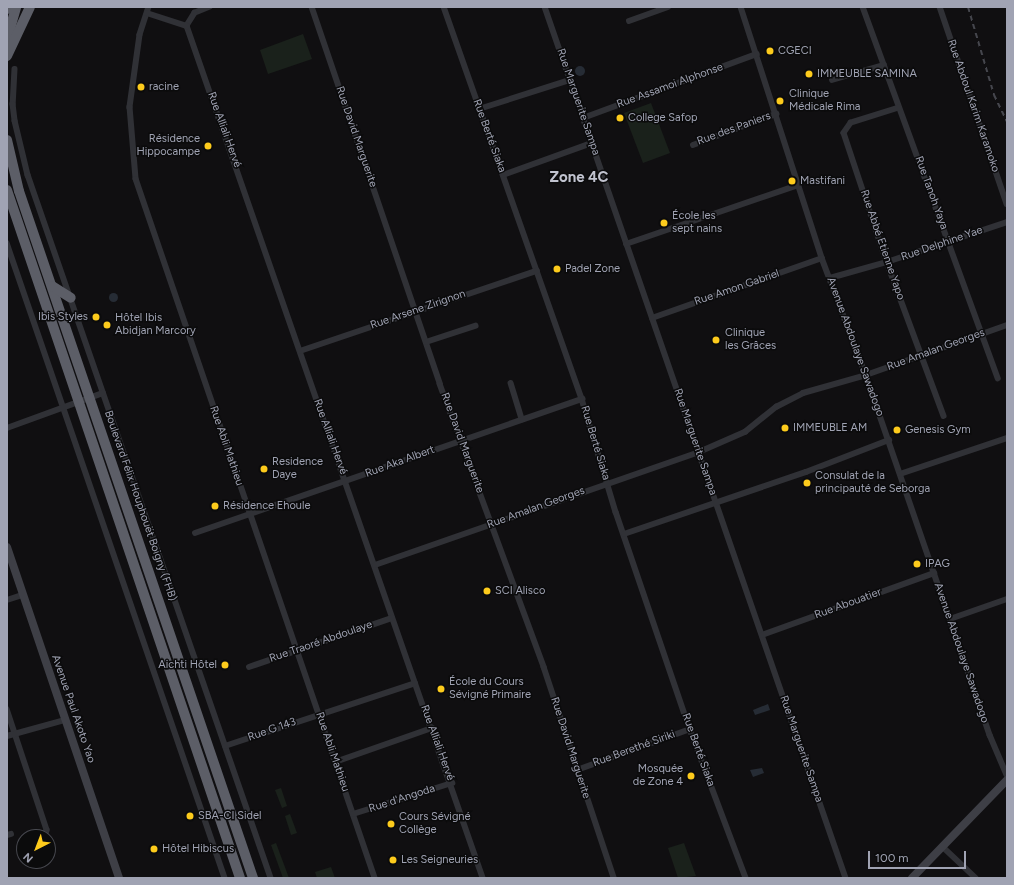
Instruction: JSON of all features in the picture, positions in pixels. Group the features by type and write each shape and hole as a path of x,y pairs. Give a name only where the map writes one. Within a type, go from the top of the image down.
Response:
{"highway":[{"path":"7,39 16,7"},
{"path":"7,56 30,7"},
{"name":"Boulevard Félix Houphouët Boigny (FHB)","path":"7,140 19,191 254,878"},
{"path":"7,190 240,878"},
{"path":"52,286 71,298"}],"street":[{"path":"148,10 187,26 195,13 210,7"},
{"name":"Rue David Marguerite","path":"312,7 426,342 544,667 614,878"},
{"name":"Rue Berté Siaka","path":"444,7 582,399 624,534 690,729 746,878"},
{"name":"Rue Marguerite Sampa","path":"545,7 846,878"},
{"path":"629,21 668,7"},
{"name":"Avenue Abdoulaye Sawadogo","path":"741,7 822,258 866,375 990,735 1007,775"},
{"name":"Rue Tanoh Yaya","path":"863,7 949,242 980,335 998,378"},
{"name":"Rue Abdoul Karim Karamoko","path":"940,7 1007,204"},
{"name":"Rue Abli Mathieu","path":"148,10 139,42 130,107 136,179 296,651 375,878"},
{"name":"Rue Alliali Hervé","path":"187,26 375,565 392,618 452,783 483,878"},
{"name":"Rue Assamoi Alphonse","path":"583,118 757,54"},
{"path":"832,80 884,65"},
{"path":"15,69 13,104 19,140 28,175 271,878"},
{"path":"479,109 570,80"},
{"name":"Rue Abbé Etienne Yapo","path":"899,108 851,123 844,133 887,262 944,416"},
{"name":"Rue des Paniers","path":"693,144 776,114"},
{"path":"503,175 592,144"},
{"path":"626,244 798,185"},
{"name":"Rue Delphine Yae","path":"830,278 887,262 1007,222"},
{"path":"7,244 65,407 225,878"},
{"name":"Rue Amon Gabriel","path":"652,318 822,258"},
{"name":"Rue Arsene Zirignon","path":"300,351 537,271"},
{"name":"Rue Amalan Georges","path":"375,565 607,482 699,452 745,432 776,407 803,393 866,375 1007,325"},
{"path":"426,342 475,326"},
{"path":"511,383 522,419"},
{"path":"7,428 103,394"},
{"name":"Rue Aka Albert","path":"195,533 250,516 462,440 582,399"},
{"path":"900,474 1007,438"},
{"path":"624,534 716,503 888,440"},
{"name":"Avenue Paul Akoto Yao","path":"7,547 119,878"},
{"name":"Rue Abouatier","path":"762,635 934,573"},
{"path":"7,600 22,595"},
{"path":"950,618 1007,599"},
{"name":"Rue Traoré Abdoulaye","path":"249,667 392,618"},
{"name":"Rue G 143","path":"225,746 415,683"},
{"path":"7,709 47,829"},
{"path":"7,736 65,720"},
{"path":"335,762 432,728"},
{"name":"Rue Berethé Siriki","path":"577,770 690,729"},
{"path":"913,878 1007,780"},
{"name":"Rue d'Angoda","path":"353,814 452,783"},
{"path":"943,846 976,878"}],"shaded area":[{"path":"303,34 312,59 268,74 260,50"},
{"path":"578,66 582,66 585,71 582,76 578,76 575,73 575,69"},
{"path":"651,103 670,153 643,163 624,113"},
{"path":"111,293 115,293 117,297 115,301 111,301 109,299 109,295"},
{"path":"768,704 770,710 755,715 753,710"},
{"path":"762,768 764,773 753,777 750,770"},
{"path":"281,788 287,806 282,808 275,790"},
{"path":"290,814 297,833 291,835 285,816"},
{"path":"276,843 289,878 283,878 271,845"},
{"path":"684,843 696,876 678,878 668,848"},
{"path":"331,867 335,878 317,878 315,872"}],"railway":[{"path":"968,7 994,95 1007,122"}],"place":[{"name":"CGECI","path":"770,51"},
{"name":"IMMEUBLE SAMINA","path":"809,74"},
{"name":"racine","path":"141,87"},
{"name":"Clinique Médicale Rima","path":"780,101"},
{"name":"College Safop","path":"620,118"},
{"name":"Résidence Hippocampe","path":"208,146"},
{"name":"Mastifani","path":"792,181"},
{"name":"École les sept nains","path":"664,223"},
{"name":"Padel Zone","path":"557,269"},
{"name":"Ibis Styles","path":"96,317"},
{"name":"Hôtel Ibis Abidjan Marcory","path":"107,325"},
{"name":"Clinique les Grâces","path":"716,340"},
{"name":"IMMEUBLE AM","path":"785,428"},
{"name":"Genesis Gym","path":"897,430"},
{"name":"Residence Daye","path":"264,469"},
{"name":"Consulat de la principauté de Seborga","path":"807,483"},
{"name":"Résidence Ehoule","path":"215,506"},
{"name":"IPAG","path":"917,564"},
{"name":"SCI Alisco","path":"487,591"},
{"name":"Aichti Hôtel","path":"225,665"},
{"name":"École du Cours Sévigné Primaire","path":"441,689"},
{"name":"Mosquée de Zone 4","path":"691,776"},
{"name":"SBA-CI Sidel","path":"190,816"},
{"name":"Cours Sévigné Collège","path":"391,824"},
{"name":"Hôtel Hibiscus","path":"154,849"},
{"name":"Les Seigneuries","path":"393,860"}],"district":[{"name":"Zone 4C","path":"579,178"}]}
